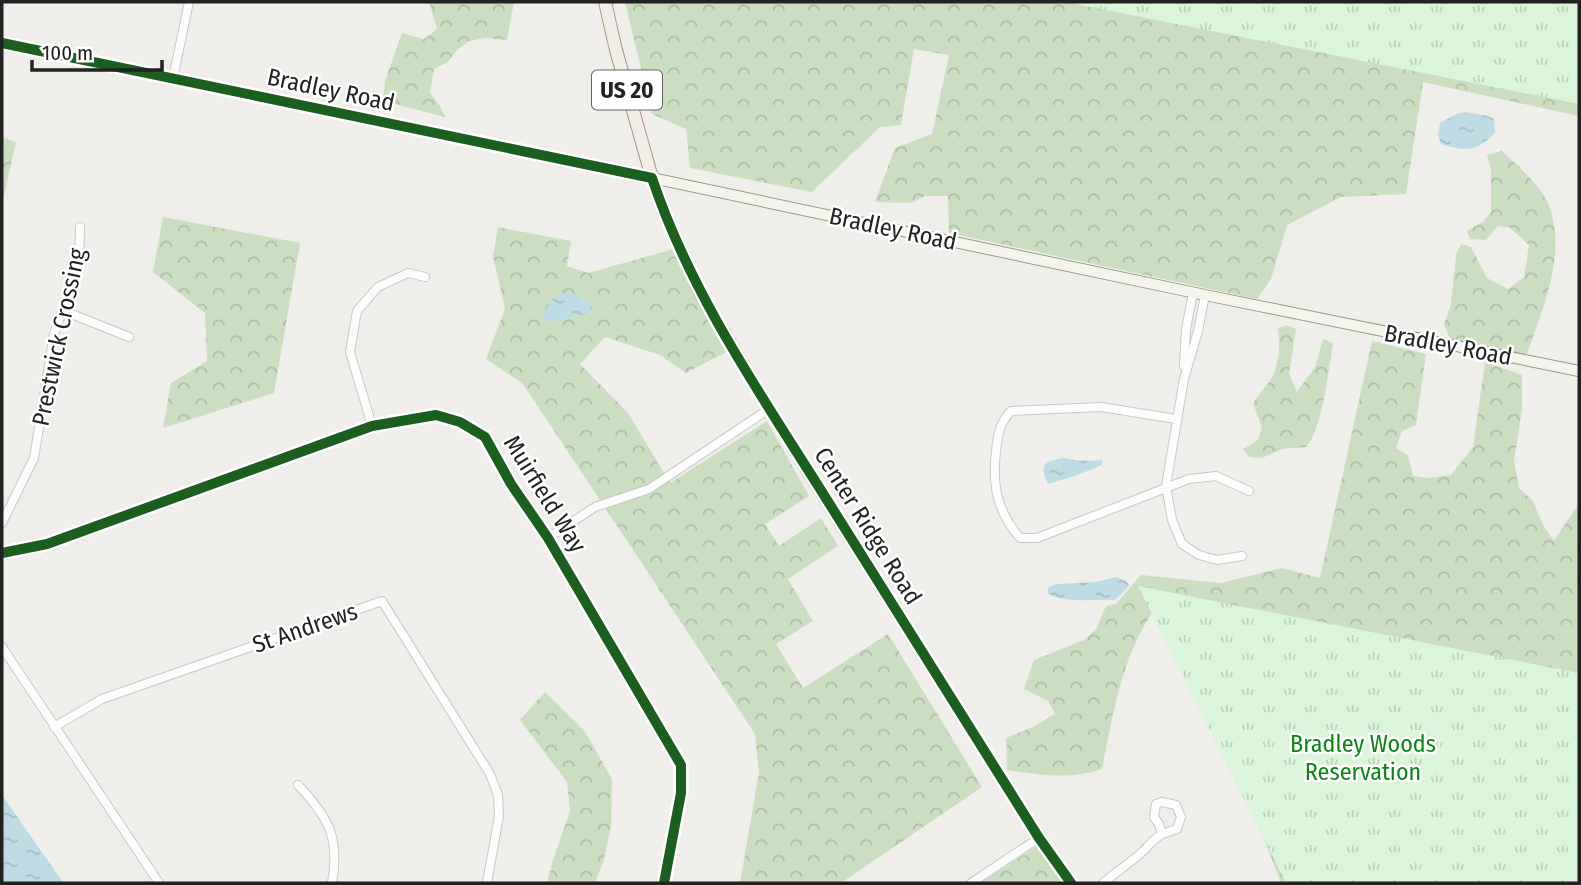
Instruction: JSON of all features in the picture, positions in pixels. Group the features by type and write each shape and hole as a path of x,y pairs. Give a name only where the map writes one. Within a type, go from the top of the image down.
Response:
{"main road":[{"name":"Center Ridge Road","path":"605,2 652,178 663,210 701,294 769,409 1039,838 1071,883"}],"street":[{"path":"173,78 189,2"},
{"name":"Bradley Road","path":"2,43 1193,293 1579,371"},
{"name":"Prestwick Crossing","path":"2,523 34,458 54,334 79,264 80,227"},
{"path":"372,426 350,352 357,311 378,287 408,273 425,277"},
{"path":"1184,379 1186,329 1193,293"},
{"path":"1205,295 1184,379 1166,486 1171,520 1182,544 1199,555 1217,559 1242,556"},
{"path":"64,311 129,337"},
{"path":"1176,419 1101,407 1011,411 999,426 994,472 998,504 1008,524 1020,538 1028,540 1189,479 1216,476 1249,491"},
{"path":"548,538 595,507 649,489 769,409"},
{"name":"Muirfield Way","path":"2,553 47,544 372,426 436,415 460,422 485,437 511,484 548,538 681,765 681,793 664,883"},
{"name":"St Andrews","path":"54,727 102,699 382,601 490,774 498,794 499,816 486,883"},
{"path":"2,647 159,883"},
{"path":"299,785 320,808 333,832 337,859 332,883"},
{"path":"1102,883 1162,834"},
{"path":"971,883 1039,838"}],"green space":[{"path":"429,2 514,2 507,40 485,38 469,41 458,49 448,62 434,69 430,93 445,117 383,101 385,81 402,33 424,39 437,29"},
{"path":"625,2 1579,2 1579,116 1423,82 1406,194 1341,197 1287,225 1271,279 1257,299 949,233 948,196 925,196 911,203 875,202 895,148 932,134 949,55 914,49 901,125 880,127 812,192 690,168 686,129 652,114"},
{"path":"1066,2 1579,2 1579,104"},
{"path":"2,137 16,142 2,204"},
{"path":"1502,151 1542,192 1550,208 1554,227 1554,264 1546,300 1527,354 1450,339 1444,324 1451,304 1456,255 1461,244 1471,247 1487,278 1508,289 1524,277 1529,245 1509,227 1498,226 1486,240 1470,239 1467,231 1483,222 1491,212 1491,170 1487,155"},
{"path":"163,217 300,243 274,393 163,428 171,383 207,361 205,313 153,272"},
{"path":"498,227 571,241 567,266 588,273 674,249 730,350 686,373 660,355 605,337 580,364 628,413 670,483 767,421 809,496 765,524 779,546 821,518 838,546 788,579 813,621 776,644 803,688 888,634 982,787 841,883 740,883 759,772 755,734 523,384 486,359 505,309 493,256","holes":["581,297 591,306 588,313 557,321"]},
{"path":"1286,325 1296,329 1289,374 1297,392 1315,367 1323,339 1333,343 1321,414 1312,439 1306,447 1282,449 1262,458 1249,457 1243,449 1258,440 1262,427 1253,404 1273,375 1279,352 1277,329"},
{"path":"1372,341 1426,354 1416,425 1402,431 1396,448 1408,455 1413,476 1429,478 1451,475 1473,447 1485,362 1522,375 1522,409 1514,461 1519,488 1533,501 1544,527 1554,541 1579,503 1579,883 1281,883 1264,839 1152,613 1125,668 1102,769 1078,775 1043,775 1007,770 1006,738 1055,714 1048,701 1024,689 1034,660 1084,640 1096,629 1106,606 1116,604 1141,575 1221,583 1282,568 1320,578"},
{"name":"Bradley Woods Reservation","path":"1138,586 1579,673 1579,883 1286,883"},
{"path":"545,692 584,730 612,779 611,827 595,883 547,883 570,811 567,782 520,720"},
{"path":"1039,845 1065,883 980,883"}],"water":[{"path":"1466,112 1494,119 1495,132 1483,144 1470,149 1441,144 1438,135 1440,123"},
{"path":"569,292 586,301 592,310 557,321 547,320 543,315 550,303 556,297"},
{"path":"1063,458 1102,460 1102,465 1048,484 1045,465"},
{"path":"1117,577 1129,586 1115,600 1071,600 1047,593 1049,587 1057,584 1095,582"},
{"path":"2,795 60,878 63,883 2,883"}],"cycle path":[{"path":"2,43 652,178 685,259 725,336 1039,838 1071,883"},
{"path":"2,553 47,544 372,426 436,415 460,422 485,437 511,484 548,538 681,765 681,793 664,883"}]}
